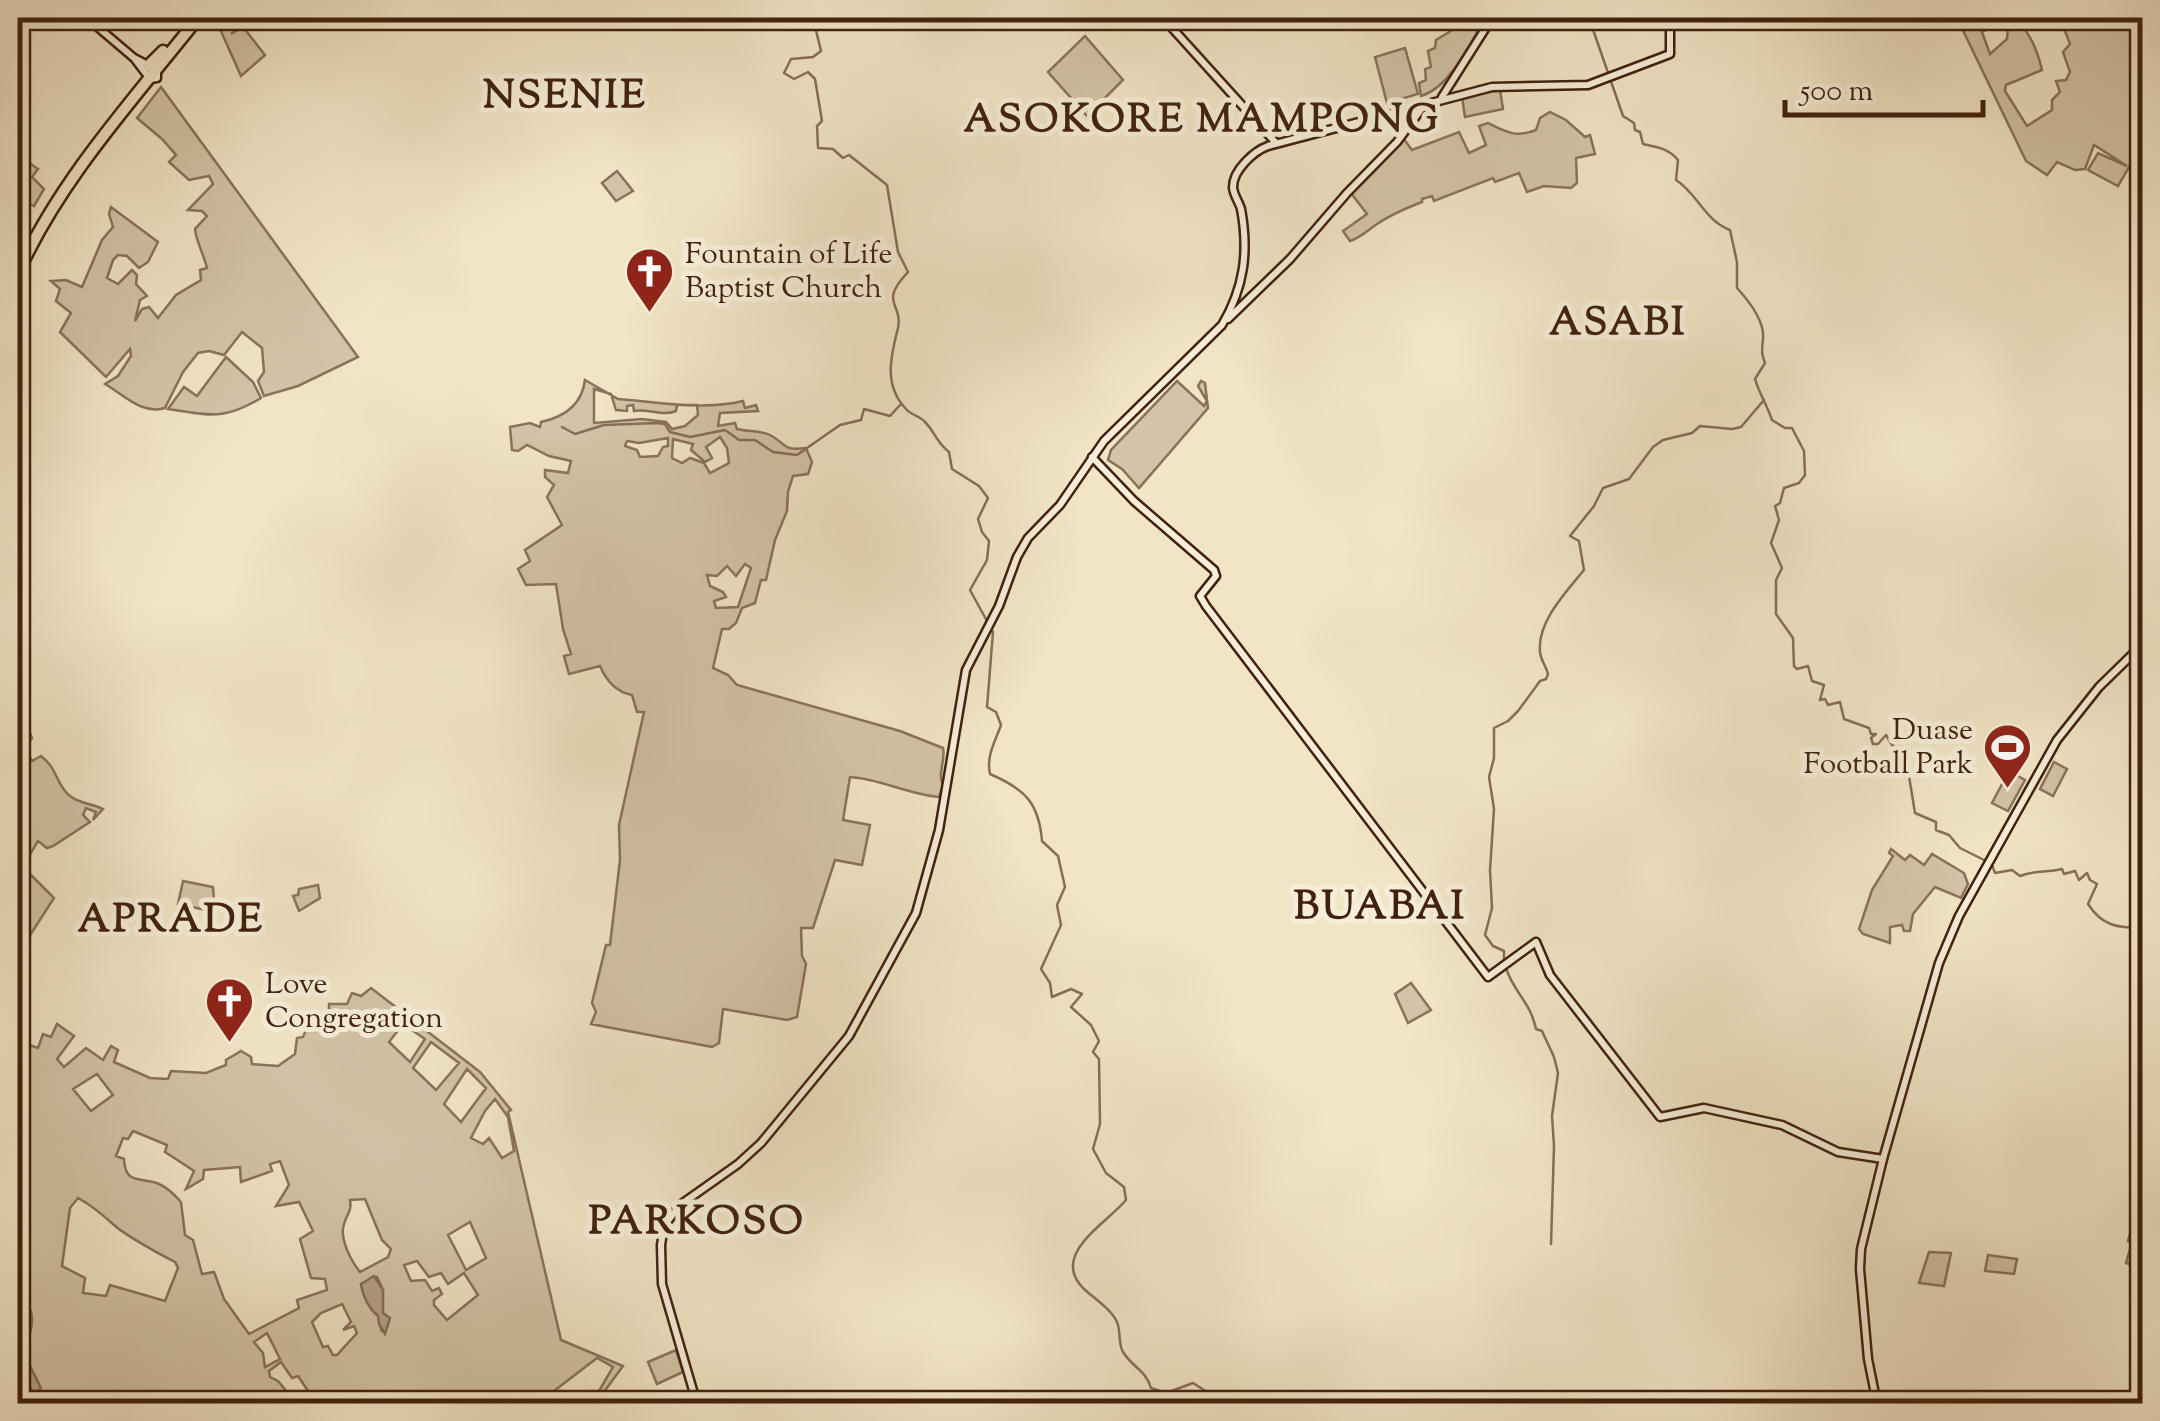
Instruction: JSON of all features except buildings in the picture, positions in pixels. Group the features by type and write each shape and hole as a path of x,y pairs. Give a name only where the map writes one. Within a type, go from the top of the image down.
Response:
{"highway":[{"path":"18,274 64,189 195,18"},
{"path":"18,262 52,197 195,18"}],"street":[{"path":"87,18 151,73"},
{"path":"1162,18 1276,143"},
{"path":"1441,98 1492,18"},
{"path":"1252,154 1276,143 1370,121 1441,98 1502,86 1574,86 1610,78 1670,54 1670,18"},
{"path":"697,1404 662,1284 660,1246 664,1226 680,1205 760,1144 838,1051 914,919 939,830 964,678 1023,546 1054,513 1092,457 1398,142 1426,102"},
{"path":"1222,325 1240,292 1242,230 1233,184 1266,133"},
{"path":"1240,292 1255,293"},
{"path":"1092,457 1134,501 1214,570 1216,576 1200,596 1206,606 1488,977 1536,942 1556,983 1660,1117 1704,1108 1782,1125 1838,1152 1882,1159"},
{"path":"1878,1404 1869,1365 1860,1269 1863,1236 1939,963 1959,916 2057,740 2099,686 2142,646"}],"shaded area":[{"path":"231,18 237,18 242,25 231,34 243,27 265,55 241,76 220,29"},
{"path":"1462,18 1485,18 1442,84 1421,96 1419,83 1426,80 1425,69 1431,67 1428,51 1435,48 1436,40 1464,23"},
{"path":"1957,18 1972,18 1986,30 1982,32 1990,54 2007,39 2008,27 2017,19 2026,31 2042,70 2006,85 2005,91 2027,126 2052,110 2052,100 2060,92 2056,81 2066,80 2070,72 2063,52 2070,44 2063,26 2033,21 2095,18 2102,24 2115,18 2135,18 2129,30 2142,49 2142,174 2129,167 2118,186 2088,170 2098,153 2127,166 2094,145 2085,169 2075,170 2057,162 2047,175 2026,161"},
{"path":"1085,36 1123,80 1087,116 1048,72"},
{"path":"1405,48 1418,94 1387,103 1375,57"},
{"path":"161,87 358,357 298,386 264,396 258,381 264,372 262,348 242,332 224,355 198,353 183,372 165,408 149,409 105,384 118,376 131,356 130,349 106,377 60,332 71,313 56,301 60,289 51,281 66,280 82,287 102,240 113,227 111,207 158,242 148,262 139,268 127,256 118,255 107,278 118,284 132,270 137,275 136,284 147,296 140,300 135,321 142,309 149,307 158,318 176,295 201,280 200,270 207,268 195,229 207,216 202,211 188,210 213,184 209,176 189,180 169,162 176,155 137,118"},
{"path":"1500,90 1503,109 1465,117 1462,97"},
{"path":"1550,112 1585,137 1590,135 1595,154 1576,158 1577,183 1571,188 1544,186 1527,192 1519,173 1495,182 1493,178 1434,201 1432,196 1422,199 1350,241 1343,231 1367,214 1351,193 1403,138 1412,150 1459,132 1469,153 1486,145 1479,126 1488,123 1523,134 1536,130 1540,118"},
{"path":"18,155 38,169 32,177 44,189 34,206 18,198"},
{"path":"617,171 633,191 616,201 602,183"},
{"path":"226,357 253,382 261,398 226,413 168,409 184,387 197,396"},
{"path":"585,380 608,393 594,389 594,423 642,419 666,422 672,429 685,426 698,415 697,405 743,401 745,408 756,405 758,411 720,413 718,426 735,423 737,429 766,433 789,448 806,448 812,462 808,474 793,476 766,580 761,580 755,603 742,608 729,629 722,629 713,668 737,685 900,731 943,748 943,785 939,797 850,777 843,820 870,825 862,865 835,860 813,928 801,928 806,964 797,1017 787,1020 723,1009 719,1043 712,1047 591,1024 596,1012 592,1003 606,945 610,945 620,860 619,825 644,712 637,712 632,695 612,685 600,666 569,674 564,656 571,654 556,584 526,585 518,569 530,561 525,550 562,525 547,497 554,485 545,477 545,470 568,473 571,461 527,445 512,450 510,427 530,423 540,427 541,422 570,408","holes":["720,437 727,448 729,463 710,473 704,463 690,458 682,463 672,458 673,439 693,444 691,450 705,462 712,458 706,447","668,438 668,446 658,456 640,457 637,450 625,446 627,441","745,564 751,568 738,607 716,608 714,601 726,597 710,586 707,575 717,576 727,566 736,576"]},
{"path":"1177,381 1204,406 1207,401 1198,386 1201,381 1205,383 1208,408 1139,488 1108,460 1111,450"},
{"path":"611,395 618,399 686,405 677,405 676,411 666,413 634,411 633,405 627,406 627,411 616,410"},
{"path":"18,727 30,733 32,738 25,748 32,761 41,756 69,795 103,809 93,820 96,812 86,808 83,815 90,822 53,846 47,848 38,841 26,861 18,854"},
{"path":"2054,762 2067,769 2053,796 2040,789"},
{"name":"Duase Football Park","path":"2009,771 2025,780 2008,811 1992,803"},
{"path":"1891,849 1905,860 1910,855 1924,865 1932,854 1964,873 1968,884 1961,898 1935,887 1913,914 1910,931 1904,931 1902,925 1890,927 1890,943 1859,929 1872,890 1893,856 1889,853"},
{"path":"25,869 54,898 18,954 18,875"},
{"path":"183,881 213,887 215,912 178,904"},
{"path":"318,885 320,898 299,911 293,896 298,895 299,889"},
{"path":"1411,983 1431,1010 1408,1023 1395,994"},
{"path":"371,988 480,1072 511,1110 508,1112 561,1340 623,1366 595,1404 592,1403 613,1367 597,1358 537,1404 316,1403 298,1376 292,1378 281,1362 269,1371 270,1377 296,1403 18,1403 18,1376 29,1384 32,1395 35,1379 24,1354 31,1313 29,1307 18,1306 18,1049 26,1051 29,1045 38,1048 43,1034 51,1037 57,1024 74,1036 57,1059 64,1067 86,1048 103,1060 111,1046 118,1050 114,1062 150,1078 168,1079 171,1071 206,1073 226,1065 226,1060 241,1051 251,1057 252,1064 278,1066 295,1054 297,1038 303,1037 306,1030 315,1031 329,1022 329,1004 347,1004 352,993 361,996","holes":["403,1024 425,1039 410,1062 389,1042","431,1042 459,1063 436,1090 413,1068","467,1069 486,1088 461,1122 444,1104","97,1074 113,1095 91,1111 73,1089","495,1099 508,1117 514,1151 502,1158 489,1138 483,1144 471,1138","133,1131 167,1145 165,1152 194,1171 186,1189 203,1179 204,1170 240,1167 241,1182 272,1171 270,1164 280,1161 289,1185 276,1206 299,1202 313,1231 300,1239 311,1278 325,1279 327,1290 297,1300 299,1308 249,1334 224,1299 214,1272 202,1274 193,1240 185,1235 181,1202 161,1185 129,1175 124,1159 116,1156 123,1138 128,1139","78,1198 126,1234 175,1262 178,1268 165,1301 110,1285 106,1296 83,1293 85,1278 62,1266 70,1208","365,1199 382,1240 391,1249 388,1257 360,1272 343,1236 350,1200","470,1222 486,1258 466,1270 448,1235","417,1261 429,1277 441,1273 448,1284 464,1273 478,1295 447,1320 434,1305 442,1294 439,1288 432,1291 425,1280 411,1281 404,1265","377,1277 383,1290 382,1332 379,1317 363,1294 361,1284","342,1304 351,1322 343,1330 354,1326 357,1333 337,1355 328,1346 323,1347 312,1322 321,1313","267,1333 280,1359 265,1367 263,1353 254,1342"]},
{"path":"2135,1200 2142,1201 2142,1328 2131,1324 2139,1310 2132,1307 2139,1285 2137,1267 2126,1263"},
{"path":"1929,1252 1951,1253 1944,1286 1919,1283"},
{"path":"1988,1255 2017,1259 2014,1274 1985,1271"},
{"path":"374,1276 383,1290 383,1313 390,1318 385,1334 378,1316 366,1302 361,1284"},
{"path":"18,1306 29,1307 31,1313 32,1325 24,1354 41,1388 34,1395 29,1384 18,1376"},
{"path":"676,1350 683,1372 657,1384 648,1362"}],"waterway":[{"path":"813,18 821,51 813,57 791,59 784,73 794,79 808,72 815,79 822,121 817,126 818,148 833,149 843,158 849,155 887,185 898,252 908,272 893,297 899,319 891,360 894,390 906,409 925,422 949,452 952,469 979,486 988,498 978,519 989,541 987,560 970,590 993,632 987,707 996,712 1001,725 990,755 990,774 1028,799 1038,817 1042,841 1058,856 1065,887 1057,905 1061,925 1041,969 1050,983 1052,997 1071,989 1082,994 1071,1007 1091,1025 1099,1041 1093,1052 1099,1059 1100,1124 1093,1149 1106,1173 1124,1187 1126,1200 1084,1241 1073,1264 1075,1276 1115,1318 1123,1352 1151,1388 1166,1393 1193,1383 1228,1402 1239,1398 1264,1404"},
{"path":"1589,18 1623,116 1634,123 1643,144 1666,150 1678,160 1676,180 1714,220 1730,230 1737,262 1737,288 1755,311 1763,332 1765,363 1755,379 1772,420 1792,428 1804,451 1805,475 1799,483 1784,488 1780,503 1775,506 1779,520 1771,543 1782,568 1776,580 1776,614 1793,638 1794,666 1808,666 1812,681 1824,685 1820,700 1825,699 1828,705 1840,702 1844,719 1876,734 1871,738 1873,744 1886,735 1903,752 1898,766 1909,776 1915,813 1936,822 1936,830 1986,861"},
{"path":"1504,961 1504,951 1493,946 1485,935 1492,908 1494,809 1489,777 1494,758 1494,728 1508,721 1548,674 1540,652 1543,630 1554,608 1584,570 1579,541 1570,536 1603,488 1629,479 1653,447 1663,440 1692,433 1700,426 1741,427 1764,400"},
{"path":"562,427 575,434 604,425 657,423 665,424 670,432 690,437 725,430 739,440 755,440 773,452 797,455 840,425 861,420 864,409 890,416 901,404"},
{"path":"1992,865 1995,873 2012,870 2020,876 2062,869 2064,874 2075,871 2079,880 2087,873 2097,884 2088,904 2099,917 2118,926 2142,928"},
{"path":"2137,928 2142,912"},
{"path":"1506,968 1536,1029 1542,1031 1558,1073 1552,1116 1551,1244"}],"place":[{"name":"Fountain of Life Baptist Church","path":"650,314"},
{"name":"Duase Football Park","path":"2008,790"},
{"name":"Love Congregation","path":"230,1044"}],"district":[{"name":"NSENIE","path":"565,97"},
{"name":"ASOKORE MAMPONG","path":"1202,121"},
{"name":"ASABI","path":"1618,324"},
{"name":"BUABAI","path":"1380,908"},
{"name":"APRADE","path":"171,921"},
{"name":"PARKOSO","path":"697,1223"}]}
